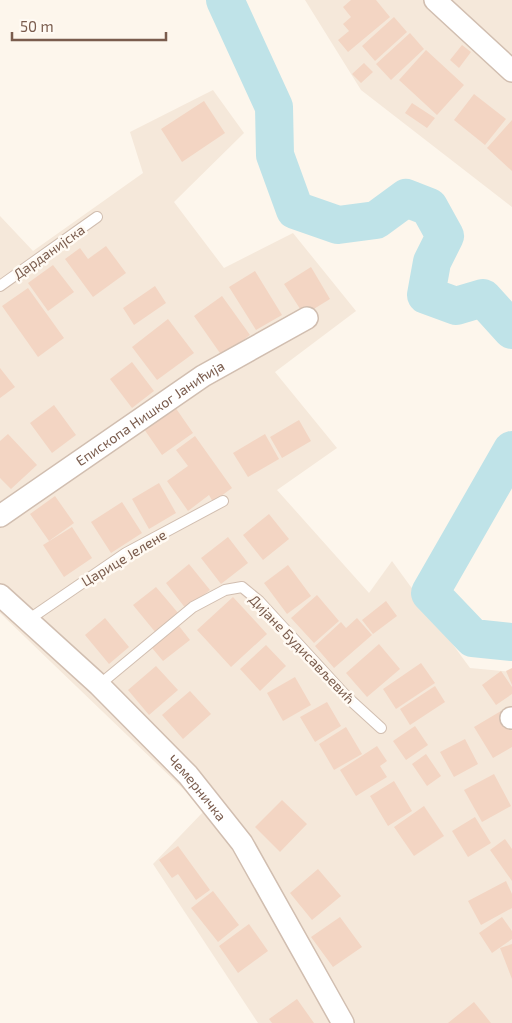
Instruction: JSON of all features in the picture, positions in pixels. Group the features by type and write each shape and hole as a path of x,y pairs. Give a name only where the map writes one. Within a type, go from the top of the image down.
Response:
{"street":[{"path":"435,0 512,71"},
{"name":"Епископа Нишког Јанићија","path":"0,516 203,376 307,318"},
{"name":"Чемерничка","path":"0,595 99,685 188,775 242,843 343,1023"}],"lane":[{"name":"Дарданијска","path":"0,286 98,217"},
{"name":"Царице Јелене","path":"28,620 126,553 223,502"},
{"name":"Дијане Будисављевић","path":"99,685 193,607 225,590 242,587 259,600 347,697 381,728"}],"shaded area":[{"path":"305,0 512,0 512,207 361,90"},
{"path":"213,90 244,133 174,202 224,268 293,233 356,311 275,372 337,448 277,490 369,593 392,561 470,668 512,672 512,1023 258,1023 153,864 205,810 0,613 0,216 33,251 143,173 130,132"}],"building":[{"path":"351,0 376,0 390,17 348,52 338,40 349,31 343,24 351,17 343,7"},
{"path":"394,17 407,32 375,61 362,46"},
{"path":"410,33 424,49 391,80 376,64"},
{"path":"462,45 471,52 459,68 450,60"},
{"path":"426,50 464,85 437,115 399,80"},
{"path":"364,63 373,72 361,83 352,74"},
{"path":"474,94 506,119 485,145 454,120"},
{"path":"204,101 225,133 182,162 161,129"},
{"path":"412,103 435,118 427,128 405,113"},
{"path":"512,120 512,171 487,148"},
{"path":"106,246 126,273 93,297 65,259 80,248 88,259"},
{"path":"53,265 74,292 48,311 28,283"},
{"path":"311,267 330,299 304,315 284,284"},
{"path":"255,271 282,315 256,330 229,287"},
{"path":"155,286 166,303 134,325 123,308"},
{"path":"28,288 64,338 38,357 2,306"},
{"path":"222,296 250,335 222,356 194,316"},
{"path":"168,319 194,353 157,380 132,347"},
{"path":"132,362 154,391 132,408 110,379"},
{"path":"0,368 15,387 0,398"},
{"path":"54,405 76,435 52,453 30,423"},
{"path":"175,407 193,433 162,455 144,429"},
{"path":"299,420 311,441 282,458 270,437"},
{"path":"8,434 37,465 11,489 0,478 0,441"},
{"path":"265,434 279,459 248,477 233,453"},
{"path":"195,436 232,488 213,502 209,495 188,511 167,481 188,466 176,450"},
{"path":"159,483 176,513 149,529 132,499"},
{"path":"55,496 74,523 49,541 30,514"},
{"path":"122,502 142,533 111,553 91,522"},
{"path":"269,514 289,539 263,560 243,535"},
{"path":"72,527 92,558 64,577 43,545"},
{"path":"228,537 248,563 221,584 201,558"},
{"path":"189,564 210,590 186,609 166,583"},
{"path":"288,565 311,596 287,614 264,583"},
{"path":"156,587 179,614 156,633 133,605"},
{"path":"317,595 339,621 314,643 291,618"},
{"path":"233,597 267,634 231,667 197,630"},
{"path":"386,601 397,616 373,634 362,620"},
{"path":"105,618 129,647 109,664 85,635"},
{"path":"357,618 372,635 334,668 315,646 341,622 346,628"},
{"path":"179,626 190,640 163,661 152,648"},
{"path":"379,644 400,669 367,697 346,673"},
{"path":"266,645 286,666 260,691 240,669"},
{"path":"421,663 435,683 396,709 383,689"},
{"path":"156,666 178,690 149,715 128,690"},
{"path":"512,668 512,685 506,671"},
{"path":"501,671 512,687 512,694 496,705 482,685"},
{"path":"295,677 311,705 283,721 267,693"},
{"path":"435,686 445,702 410,725 400,709"},
{"path":"190,691 211,714 183,739 162,715"},
{"path":"327,702 341,726 315,742 300,717"},
{"path":"501,711 512,731 512,747 493,758 474,727"},
{"path":"415,726 428,745 406,760 393,741"},
{"path":"346,727 362,754 334,770 319,744"},
{"path":"465,739 478,764 454,777 440,752"},
{"path":"377,746 387,761 380,766 387,777 356,796 340,770"},
{"path":"426,754 441,776 427,786 412,764"},
{"path":"494,774 511,806 482,822 464,790"},
{"path":"394,781 412,811 388,826 370,796"},
{"path":"282,800 307,824 280,852 255,827"},
{"path":"424,806 444,836 414,856 394,827"},
{"path":"475,817 491,843 468,857 452,831"},
{"path":"505,839 512,849 512,881 490,850"},
{"path":"178,846 210,890 196,900 178,874 172,878 159,860"},
{"path":"318,869 341,896 312,920 290,893"},
{"path":"506,881 512,894 512,908 481,925 468,901"},
{"path":"213,891 239,925 218,942 191,908"},
{"path":"340,917 362,947 333,967 311,937"},
{"path":"502,917 512,931 512,939 492,953 479,933"},
{"path":"249,924 268,951 238,973 219,946"},
{"path":"512,944 512,979 500,948"},
{"path":"297,999 314,1023 272,1023 269,1019"},
{"path":"474,1002 491,1023 448,1023"}],"waterway":[{"path":"225,0 274,107 275,155 295,210 338,225 376,220 406,198 429,207 445,236 432,262 426,295 456,306 483,298 512,330"},
{"path":"512,450 430,593 473,638 512,642"}]}
